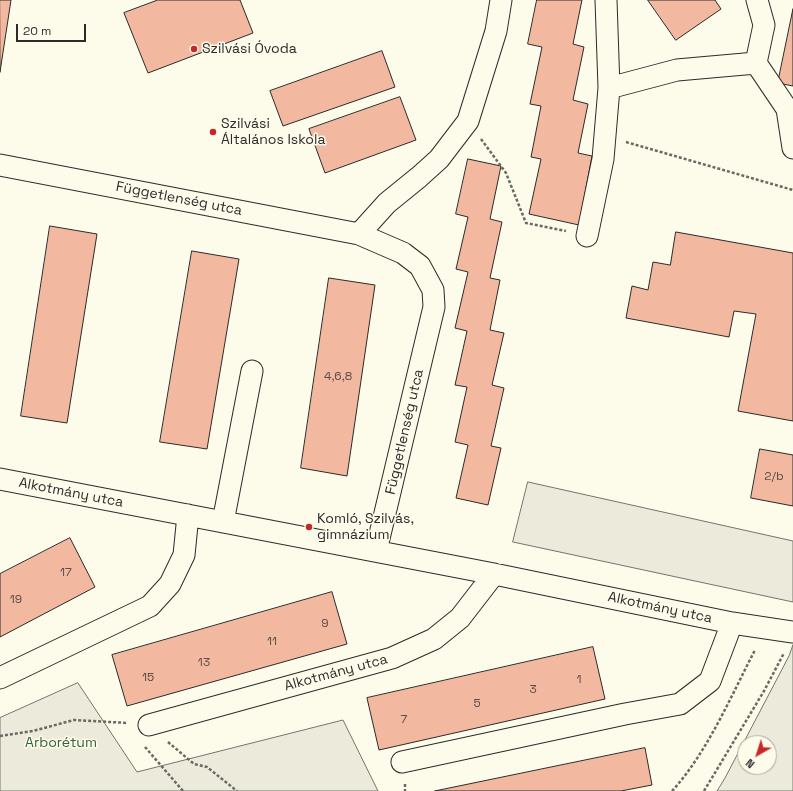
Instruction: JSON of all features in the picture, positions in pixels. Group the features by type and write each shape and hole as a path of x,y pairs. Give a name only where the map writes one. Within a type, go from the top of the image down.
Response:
{"street":[{"path":"359,234 387,203 419,177 439,158 468,121 496,31 501,0"},
{"path":"587,236 603,160 609,88 606,0"},
{"path":"757,0 764,25 756,63 788,109 793,148"},
{"path":"609,88 677,70 756,63"},
{"name":"Függetlenség utca","path":"0,165 359,234 403,253 420,266 434,290 434,307 376,551"},
{"path":"223,522 252,371"},
{"name":"Alkotmány utca","path":"0,479 494,574 732,623 790,631"},
{"path":"0,678 150,606 170,584 184,556 188,515"},
{"name":"Alkotmány utca","path":"140,727 392,658 434,639 460,618 494,574"},
{"name":"Alkotmány utca","path":"402,762 625,714 680,704 710,681 732,623"}],"path":[{"path":"468,121 506,173 526,223 587,236"},
{"path":"605,136 793,190"},
{"path":"672,791 709,739 767,628"},
{"path":"704,791 784,655 790,631"},
{"path":"0,736 33,731 74,720 125,723 140,727 194,764 207,767 236,791"},
{"path":"125,723 140,727"},
{"path":"145,747 183,791"}],"green space":[{"path":"793,645 793,791 717,791 737,755 737,775 777,775 777,735 748,735 789,656"},
{"name":"Arborétum","path":"78,683 137,772 343,720 378,791 0,791 0,718"}],"shaded area":[{"path":"528,482 793,541 793,602 513,542"}],"building":[{"path":"0,0 11,0 0,72"},
{"path":"158,0 240,0 253,33 148,73 124,13"},
{"path":"537,0 582,0 573,44 584,47 573,100 588,104 578,153 592,156 579,225 529,214 541,159 531,157 541,106 530,104 542,47 528,44"},
{"path":"648,0 715,0 721,9 676,40"},
{"path":"793,9 793,86 778,83"},
{"path":"382,51 395,87 283,126 270,91"},
{"path":"400,97 416,140 325,173 309,129"},
{"path":"468,159 501,166 490,219 502,222 490,278 500,280 490,330 504,333 492,385 504,388 491,446 501,448 488,505 456,498 468,445 455,442 467,387 455,385 467,331 455,328 468,272 456,269 468,217 456,214"},
{"path":"50,226 97,234 67,423 21,416"},
{"path":"676,232 793,253 793,421 738,411 756,314 734,311 729,337 626,318 632,286 648,290 653,262 670,265"},
{"path":"192,251 239,259 207,449 160,442"},
{"path":"329,278 375,285 347,476 301,468"},
{"path":"760,449 793,455 793,506 751,498"},
{"path":"70,538 95,587 0,637 0,574"},
{"path":"332,592 347,644 127,706 112,655"},
{"path":"593,647 605,699 379,750 367,698"},
{"path":"645,748 652,785 621,791 435,791"}],"place":[{"name":"Szilvási Óvoda","path":"194,49"},
{"name":"Szilvási Általános Iskola","path":"213,132"},
{"name":"Komló, Szilvás, gimnázium","path":"309,527"}]}
